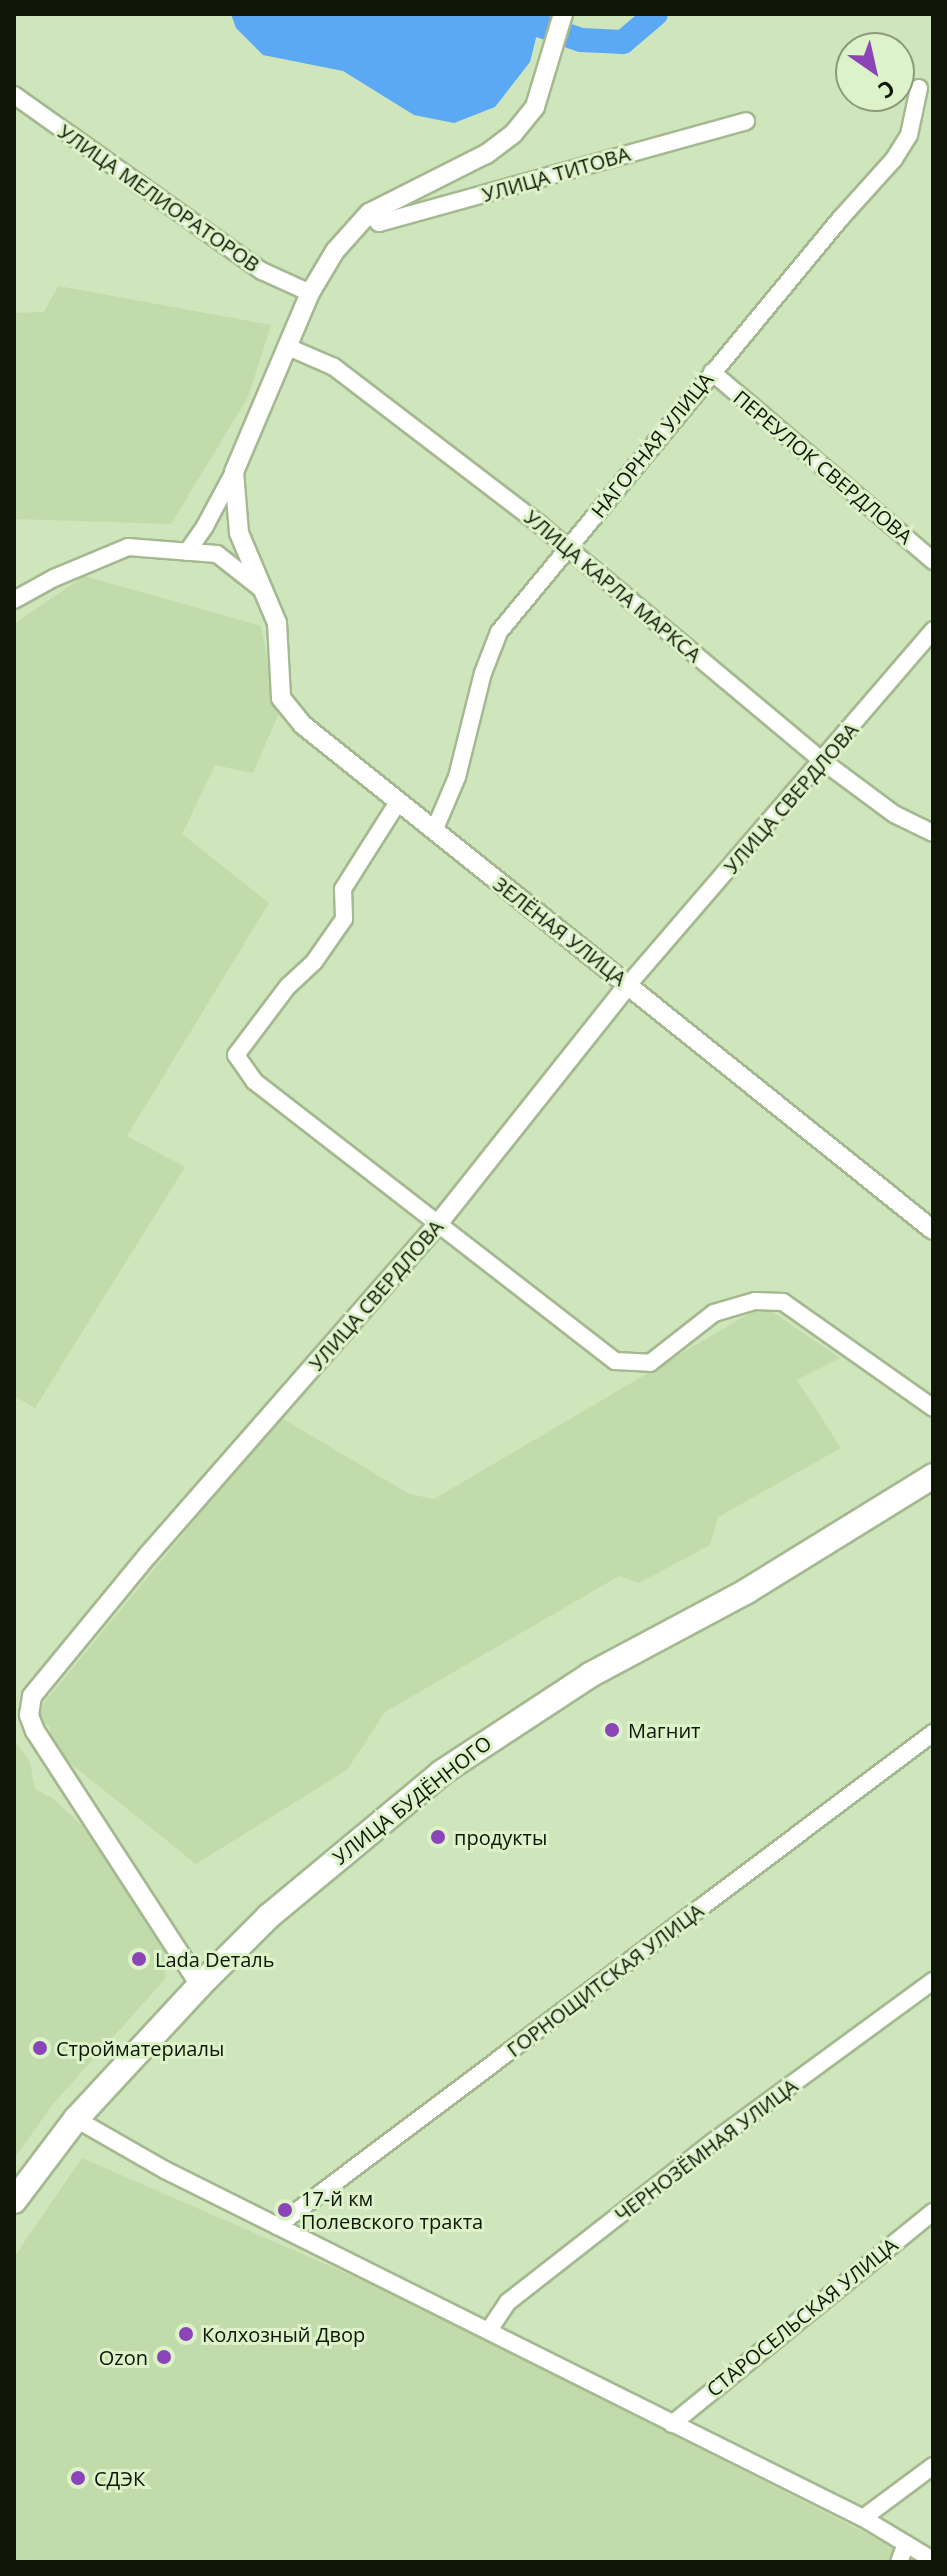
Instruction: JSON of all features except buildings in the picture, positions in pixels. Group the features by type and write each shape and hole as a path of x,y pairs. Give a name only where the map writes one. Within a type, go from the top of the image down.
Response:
{"main road":[{"name":"УЛИЦА БУДЁННОГО","path":"15,2199 76,2119 200,1985 269,1916 441,1773 590,1675 747,1591 933,1476"}],"street":[{"path":"187,552 234,472 310,293 335,251 369,213 486,154 513,134 535,107 563,14"},
{"name":"НАГОРНАЯ УЛИЦА","path":"434,831 457,777 483,673 499,632 712,372 894,159 909,135 919,88"},
{"name":"УЛИЦА МЕЛИОРАТОРОВ","path":"14,95 262,271 310,293"},
{"name":"УЛИЦА ТИТОВА","path":"369,213 379,223 746,121"},
{"name":"УЛИЦА КАРЛА МАРКСА","path":"288,347 334,367 568,548 824,762 894,814 933,833"},
{"name":"ПЕРЕУЛОК СВЕРДЛОВА","path":"712,372 933,561"},
{"name":"ЗЕЛЁНАЯ УЛИЦА","path":"234,472 239,533 277,623 281,698 303,725 933,1230"},
{"path":"14,600 54,578 128,547 217,554 260,588"},
{"name":"УЛИЦА СВЕРДЛОВА","path":"200,1985 35,1731 29,1705 39,1688 148,1555 437,1225 628,985 824,762 933,630"},
{"path":"398,802 343,889 344,919 314,962 288,986 236,1055 254,1081 615,1361 650,1363 714,1313 755,1301 783,1302 933,1408"},
{"name":"ГОРНОЩИТСКАЯ УЛИЦА","path":"277,2226 933,1733"},
{"name":"ЧЕРНОЗЁМНАЯ УЛИЦА","path":"489,2330 508,2302 713,2142 933,1981"},
{"path":"76,2119 153,2164 863,2518 933,2560"},
{"name":"СТАРОСЕЛЬСКАЯ УЛИЦА","path":"672,2424 737,2367 933,2212"},
{"path":"863,2518 933,2466"},
{"path":"899,2562 906,2544"}],"shaded area":[{"path":"58,286 271,325 248,397 171,524 14,519 14,313 44,312"},
{"path":"84,576 261,626 278,715 253,773 215,765 182,834 269,903 127,1136 185,1167 35,1408 14,1396 14,624"},
{"path":"767,1308 840,1358 797,1380 841,1448 718,1517 710,1545 639,1583 619,1576 385,1712 347,1770 196,1864 50,1747 50,1727 33,1716 280,1417 409,1494 434,1499 755,1310"},
{"path":"14,1740 30,1762 35,1789 54,1799 96,1839 164,1949 165,1979 53,2104 14,2159"},
{"path":"82,2158 408,2300 901,2551 894,2562 14,2562 14,2257"}],"water":[{"path":"231,14 542,14 530,62 495,107 454,123 414,115 343,71 263,55 236,28"}],"waterway":[{"path":"507,14 581,40 623,42 656,14"}],"place":[{"name":"Магнит","path":"612,1730"},
{"name":"продукты","path":"438,1837"},
{"name":"Lada Dеталь","path":"139,1959"},
{"name":"Стройматериалы","path":"40,2048"},
{"name":"17-й км Полевского тракта","path":"285,2210"},
{"name":"Колхозный Двор","path":"186,2334"},
{"name":"Ozon","path":"164,2357"},
{"name":"СДЭК","path":"78,2478"}]}
